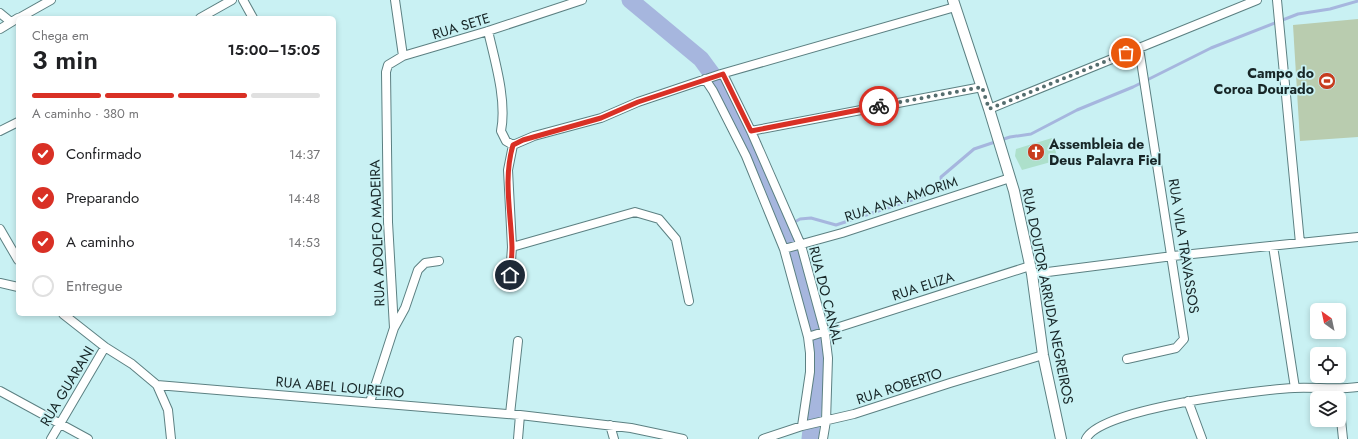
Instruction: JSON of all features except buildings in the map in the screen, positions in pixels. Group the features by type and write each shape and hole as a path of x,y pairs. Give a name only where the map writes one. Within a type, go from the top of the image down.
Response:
{"street":[{"path":"23,16 51,0"},
{"path":"204,16 232,0"},
{"path":"243,0 253,16"},
{"path":"395,0 403,56"},
{"name":"RUA SETE","path":"393,62 403,56 488,31 582,0"},
{"path":"989,109 1257,0"},
{"path":"1277,0 1300,243"},
{"path":"510,275 512,247 508,182 509,158 513,145 534,136 601,118 638,102 706,79 954,4"},
{"name":"RUA DOUTOR ARRUDA NEGREIROS","path":"954,4 996,130 1010,178 1031,270 1044,355 1061,439"},
{"path":"0,13 16,20"},
{"path":"0,28 16,20"},
{"path":"488,31 500,86 503,120 501,131 506,141 513,145"},
{"name":"RUA VILA TRAVASSOS","path":"1127,359 1176,348 1182,343 1184,332 1139,48"},
{"name":"RUA ADOLFO MADEIRA","path":"370,402 394,328 388,222 386,72 388,65 393,62"},
{"name":"RUA DO CANAL","path":"722,74 751,131 801,245 824,333 828,358 823,439"},
{"path":"706,79 714,91 746,156 784,249 809,336 810,372 804,426"},
{"path":"751,131 982,87"},
{"path":"0,132 16,123"},
{"name":"RUA ANA AMORIM","path":"784,249 801,245 1010,178"},
{"path":"512,247 635,212 658,219 676,240 689,301"},
{"path":"0,229 16,257"},
{"name":"RUA ELIZA","path":"809,336 824,333 1031,270 1358,237"},
{"path":"1274,246 1295,388"},
{"path":"394,328 405,308 418,270 425,263 440,261"},
{"path":"0,283 16,287"},
{"path":"65,316 105,347 132,364 157,385 168,410 170,439"},
{"path":"510,414 518,341"},
{"name":"RUA GUARANI","path":"51,439 105,347"},
{"name":"RUA ROBERTO","path":"763,439 804,426 854,414 1044,355"},
{"name":"RUA ABEL LOUREIRO","path":"157,385 370,402 415,408 520,415 610,425 683,439"},
{"path":"1086,439 1096,428 1110,421 1188,401 1295,388 1312,391"},
{"path":"1346,393 1358,388"},
{"path":"0,391 88,439"},
{"path":"1188,401 1202,439"},
{"path":"518,439 520,415"},
{"path":"610,425 614,439"},
{"path":"1342,427 1343,439"}],"green space":[{"name":"Campo do Coroa Dourado","path":"1358,19 1358,137 1300,141 1293,25"}],"waterway":[{"path":"630,0 701,59 723,89 783,224 795,257 823,355 814,402 810,439"},
{"path":"784,228 800,219 811,218 836,225 942,190 941,177 974,149 1010,137 1031,134 1077,110 1133,87 1211,48 1298,14 1330,9 1358,1"}],"way so far":[{"path":"879,106 982,87 989,109 1126,53"}],"place":[{"name":"Campo do Coroa Dourado","path":"1327,81"},
{"name":"Assembleia de Deus Palavra Fiel","path":"1036,152"}],"route":[{"path":"510,275 512,247 508,194 509,158 513,145 523,140 601,118 638,102 723,74 751,131 879,106"}]}
